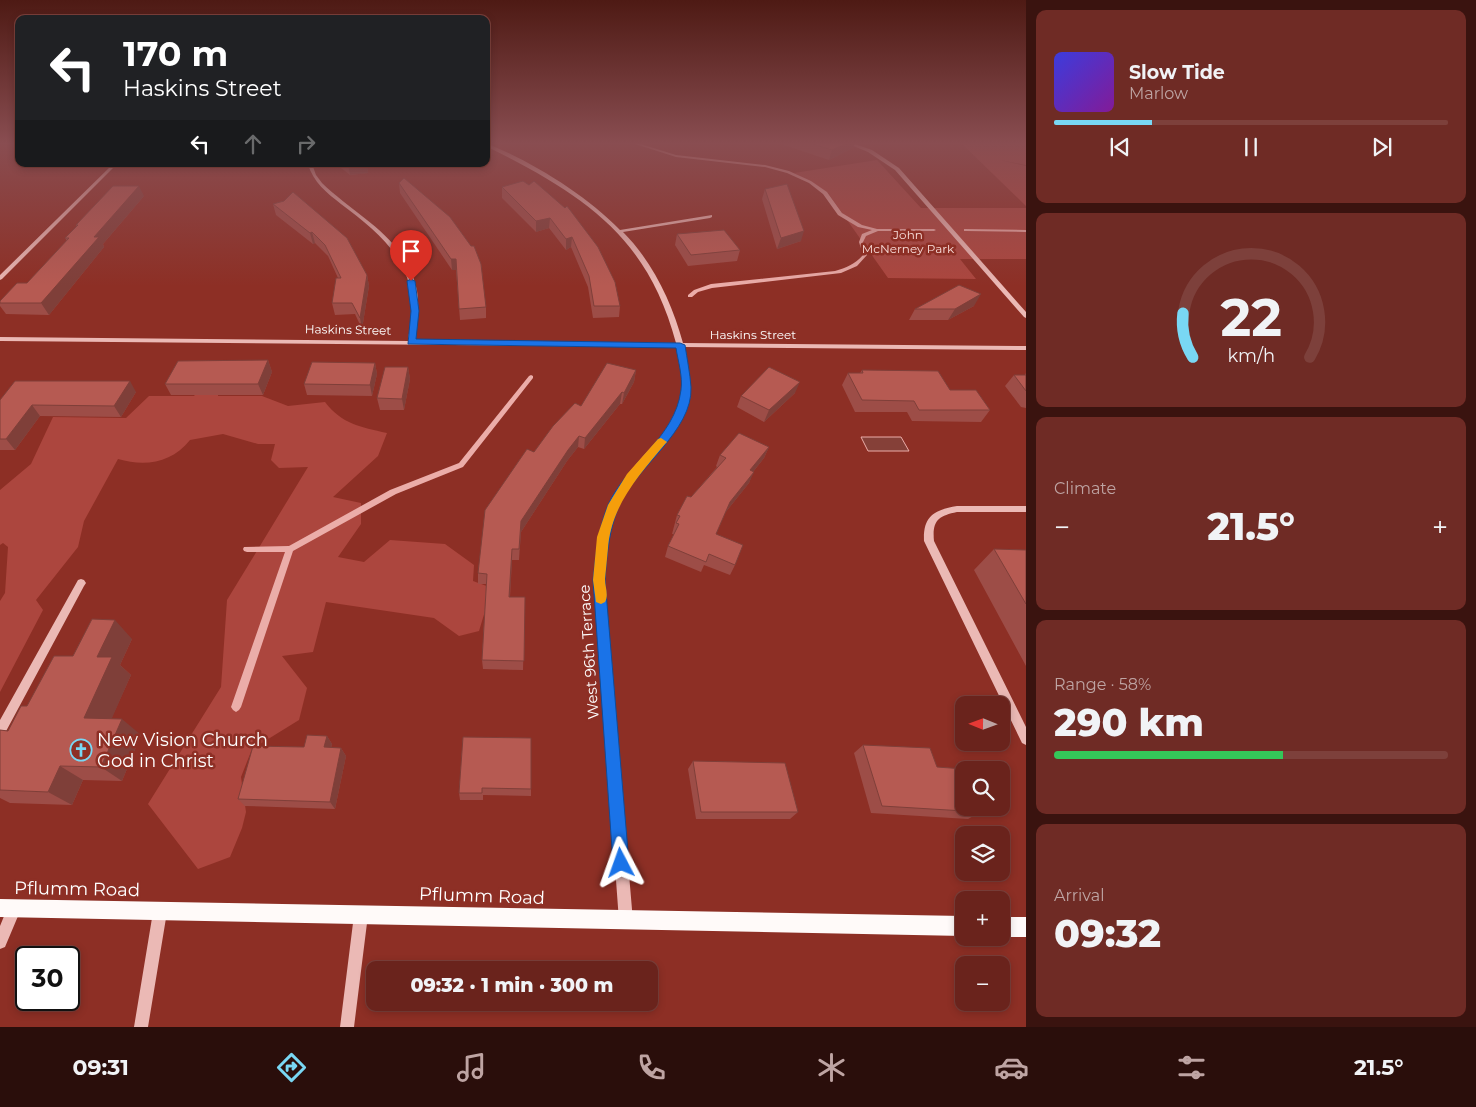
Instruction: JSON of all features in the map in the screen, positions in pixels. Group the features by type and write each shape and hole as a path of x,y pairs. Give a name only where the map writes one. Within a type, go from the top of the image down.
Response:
{"main road":[{"name":"Pflumm Road","path":"7,909 955,926"},
{"path":"1010,927 1026,927"}],"street":[{"path":"0,278 89,190"},
{"path":"327,190 380,230 395,247 407,268 414,302 411,342"},
{"name":"West 96th Terrace","path":"571,190 598,210 621,231 644,259 670,312 680,345 686,388 680,413 670,431 628,481 614,505 603,537 599,580 626,921"},
{"path":"915,190 1026,316"},
{"path":"621,231 710,216"},
{"name":"Haskins Street","path":"0,338 1026,348"},
{"path":"1026,510 948,510 930,521 927,530 929,541 1026,739"},
{"path":"0,731 81,582"},
{"path":"0,942 7,909"},
{"path":"141,1027 160,912"},
{"path":"347,1027 361,915"}],"green space":[{"name":"John McNerney Park","path":"823,190 904,190 921,208 1026,208 1026,259 960,259 976,279 888,278 828,193"},
{"path":"1009,190 1026,190 1026,206"},
{"path":"205,382 218,388 218,396 262,396 288,406 325,402 338,415 352,424 387,433 378,456 333,497 361,503 361,524 338,557 364,562 390,540 445,544 474,565 473,581 492,588 479,631 459,636 434,618 326,602 313,652 282,656 307,688 299,720 252,749 241,777 246,812 242,828 230,857 198,869 148,804 221,687 227,600 308,467 279,468 271,460 275,444 258,444 223,434 190,440 175,454 157,461 138,463 118,459 84,521 78,547 36,600 43,610 0,692 0,601 5,593 8,547 3,543 0,545 0,490 31,464 53,417 126,418 149,396 194,396"}],"shaded area":[{"path":"861,437 901,437 909,451 868,451"}],"building":[{"path":"109,190 136,190 94,237 99,237 41,303 0,303 17,283 27,283 69,238 65,238 78,225 76,225"},
{"path":"404,190 418,190 450,217 471,246 474,246 481,264 486,307 459,309 456,259 451,259"},
{"path":"505,190 544,190 565,208 567,206 598,247 615,282 620,306 594,306 589,276 572,237 566,239 550,218 536,221"},
{"path":"765,190 789,190 804,231 781,238"},
{"path":"293,192 347,238 367,275 360,318 352,303 332,303 336,278 341,278 325,245 312,232 310,233 273,204 284,201"},
{"path":"724,230 740,250 691,255 677,234"},
{"path":"959,285 981,294 955,309 915,309"},
{"path":"268,360 258,384 165,384 178,361"},
{"path":"312,362 375,363 370,385 304,384"},
{"path":"607,363 636,370 624,393 622,392 585,438 579,436 568,450 521,521 519,549 512,549 509,597 525,597 524,661 482,660 487,574 478,573 485,510 527,449 534,452 553,426 575,403 581,406"},
{"path":"385,367 408,367 402,399 377,398"},
{"path":"769,367 800,382 769,410 741,396"},
{"path":"862,370 938,371 950,390 976,390 990,410 919,410 914,401 862,400 848,373 863,373"},
{"path":"1014,375 1026,375 1026,391"},
{"path":"15,381 130,381 114,406 32,405 6,439 0,439 0,400"},
{"path":"739,433 769,447 750,470 754,472 730,502 716,534 743,545 735,565 709,554 706,562 668,546 679,524 676,523 680,516 677,515 687,496 691,497 726,458 720,455"},
{"path":"994,549 1026,550 1026,604"},
{"path":"92,619 115,620 97,657 112,657 84,718 122,719 101,767 60,766 48,792 0,790 0,730 8,731 21,706 27,706 54,656 73,656"},
{"path":"307,735 327,736 324,747 341,748 330,802 238,799 253,746 304,747"},
{"path":"463,737 531,738 531,789 482,788 482,793 459,793"},
{"path":"863,745 930,748 937,767 955,768 955,810 882,806"},
{"path":"693,761 785,763 798,812 701,812"}],"waterway":[{"path":"821,190 840,214 860,226 877,230"},
{"path":"690,296 696,291 711,286 835,273 844,270 856,265 862,259 865,255 861,242 864,235 877,230"},
{"path":"877,230 934,230"},
{"path":"966,230 1026,231"},
{"path":"290,549 393,492 461,465 531,377"},
{"path":"247,549 290,549"},
{"path":"236,707 290,549"}],"slow traffic":[{"path":"601,599 599,580 603,537 614,505 631,477 661,442"}],"place":[{"name":"New Vision Church God in Christ","path":"81,750"}],"route":[{"path":"411,281 415,311 411,342 680,345 686,371 686,388 680,413 670,431 628,481 614,505 603,537 599,580 621,863"}]}
